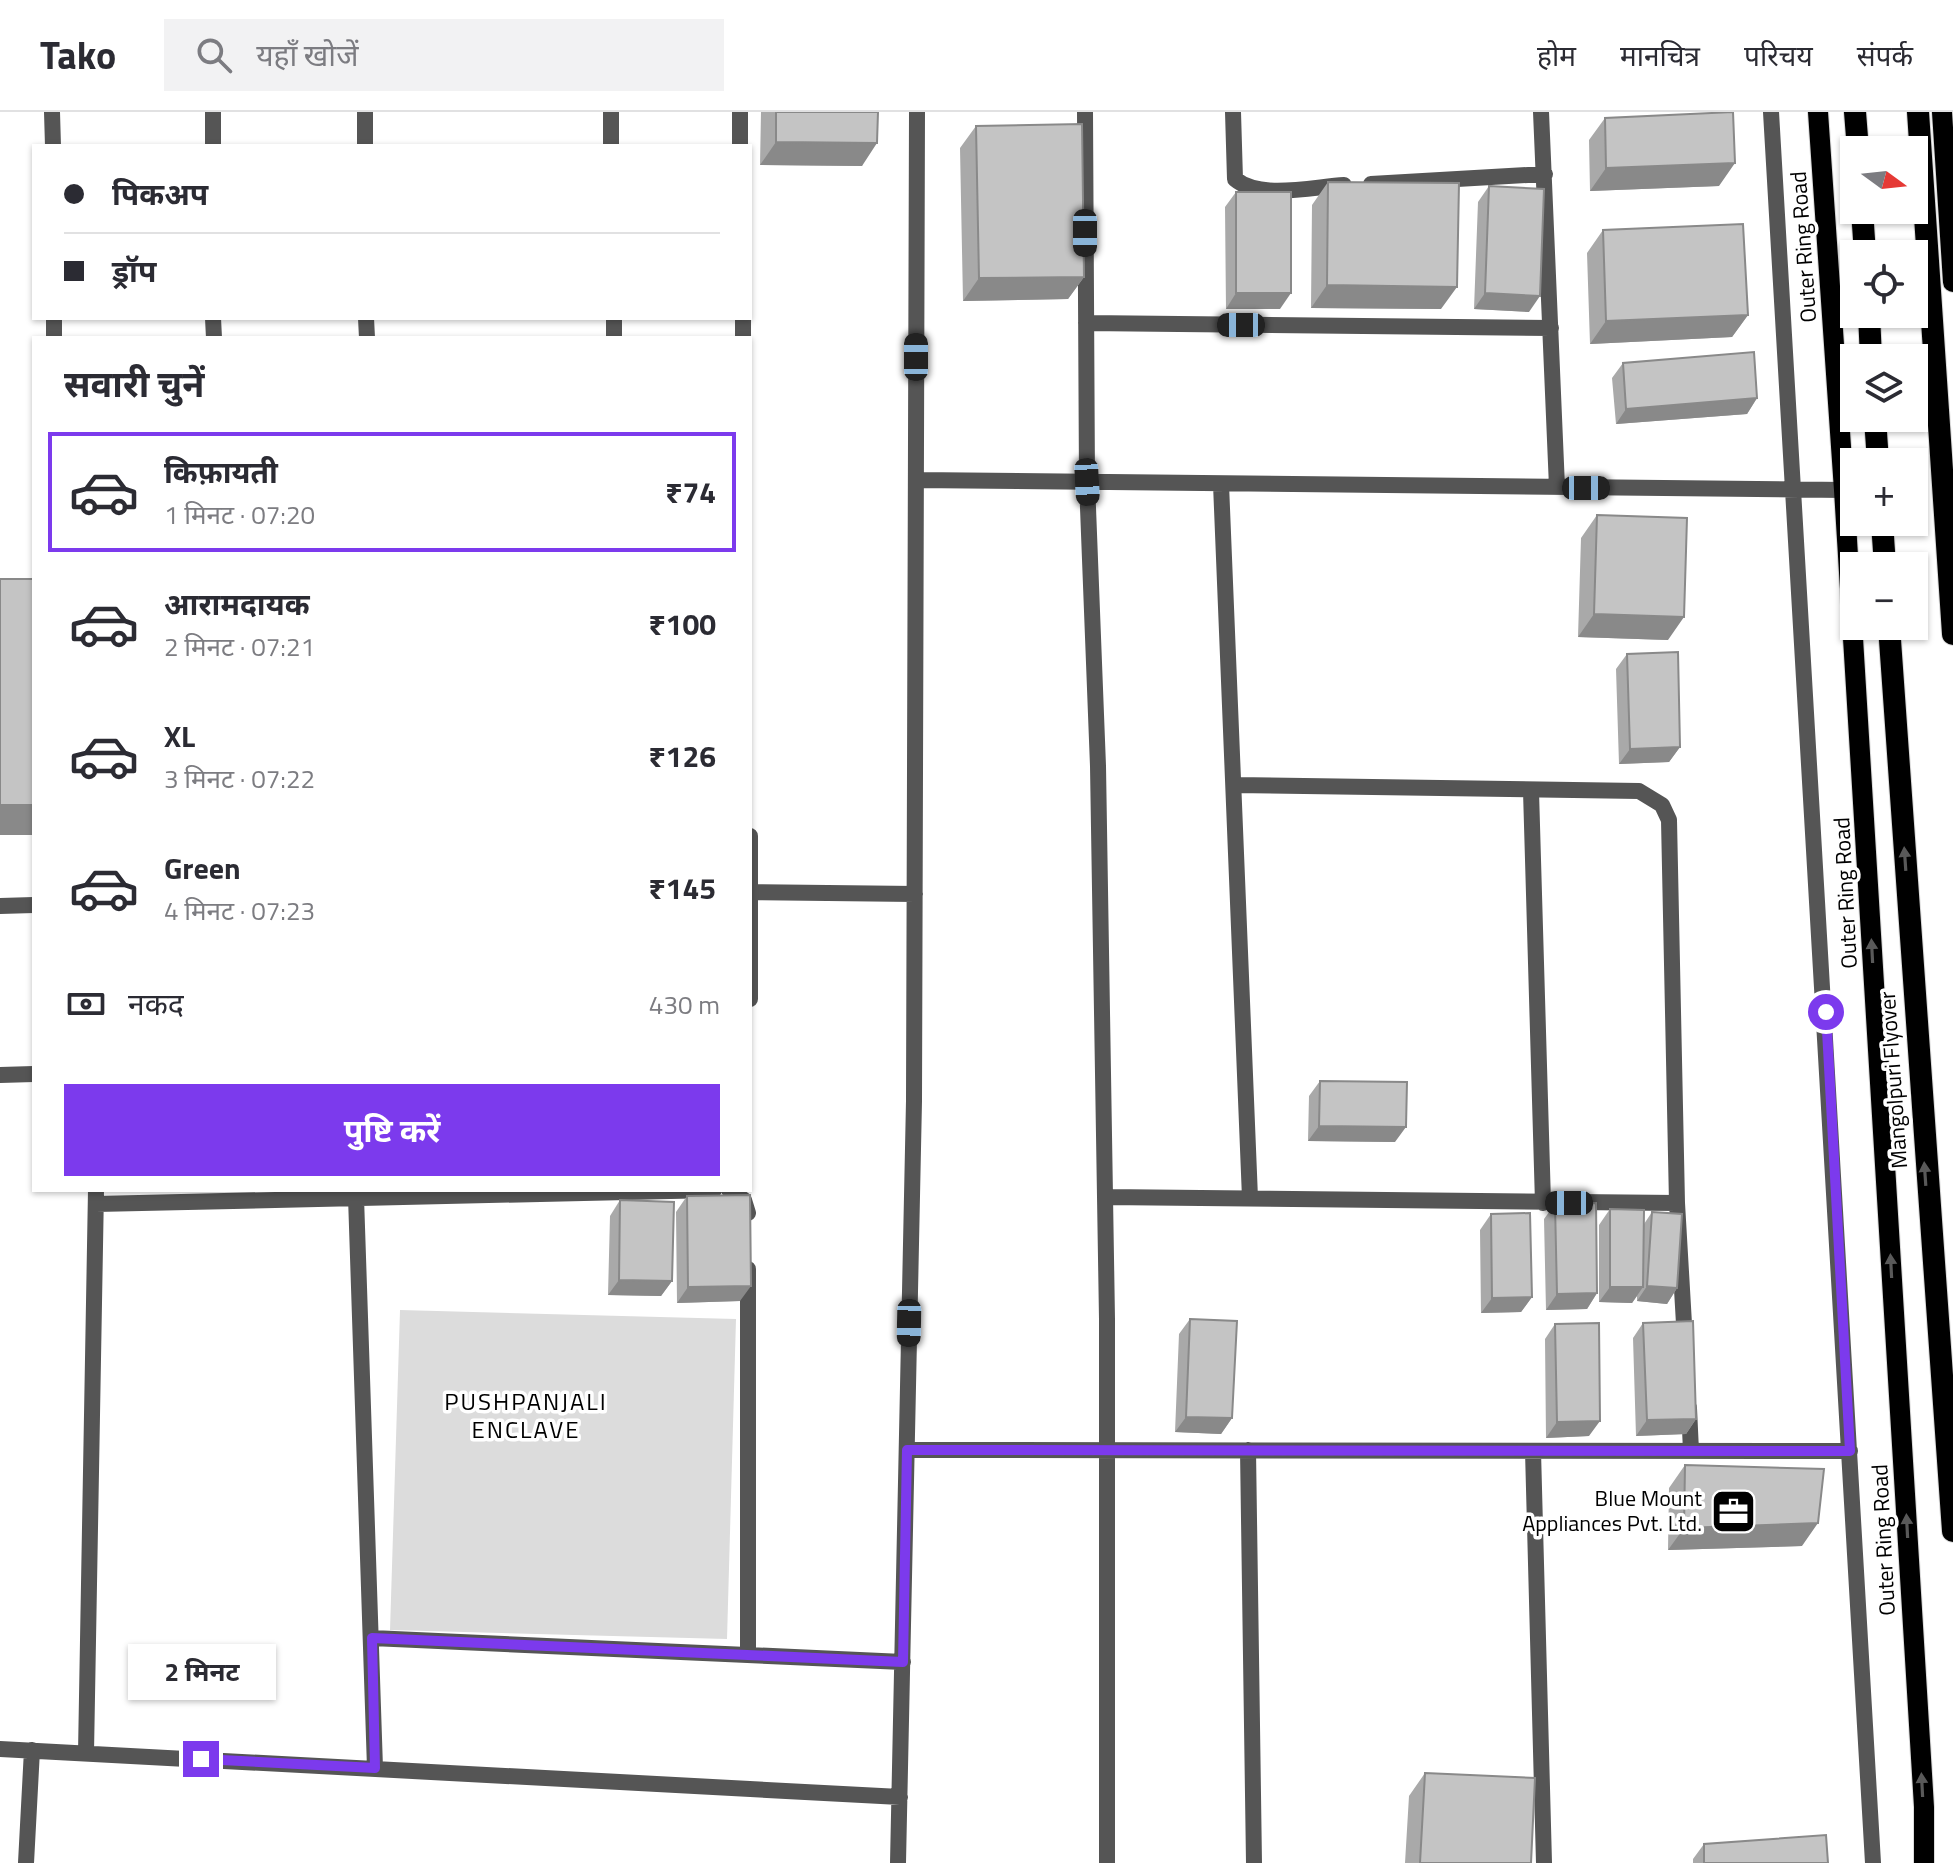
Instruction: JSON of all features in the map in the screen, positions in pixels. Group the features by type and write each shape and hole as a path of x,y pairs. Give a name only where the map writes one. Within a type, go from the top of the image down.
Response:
{"highway":[{"path":"1855,112 1857,136"},
{"path":"1918,112 1953,634"},
{"name":"Mangolpuri Flyover","path":"1890,640 1953,1531"}],"main road":[{"name":"Outer Ring Road","path":"1818,112 1841,448"},
{"path":"1942,112 1953,282"},
{"name":"Outer Ring Road","path":"1847,536 1924,1807 1924,1863"}],"street":[{"path":"52,112 53,144"},
{"path":"213,112 213,144"},
{"path":"365,112 365,144"},
{"path":"611,112 611,144"},
{"path":"740,112 740,144"},
{"path":"898,1863 915,894 917,112"},
{"path":"1085,112 1087,482 1098,766 1106,1197 1107,1863"},
{"path":"1233,112 1235,179 1244,187 1259,190 1545,174"},
{"path":"1541,112 1557,487"},
{"path":"1771,112 1873,1863"},
{"path":"1086,323 1551,328"},
{"path":"916,480 1840,490"},
{"path":"1221,484 1250,1198"},
{"path":"1234,785 1639,791 1662,805 1669,820 1677,1203 1686,1358"},
{"path":"1531,791 1543,1203"},
{"path":"752,892 915,894"},
{"path":"0,906 32,905"},
{"path":"0,1075 32,1074"},
{"path":"86,1753 96,1197 356,1197 612,1192"},
{"path":"735,1192 748,1219 748,1192"},
{"path":"356,1197 375,1768"},
{"path":"1106,1197 1677,1203"},
{"path":"748,1259 748,1655"},
{"path":"1688,1389 1691,1451"},
{"path":"907,1450 1850,1451"},
{"path":"1248,1450 1254,1863"},
{"path":"1533,1451 1544,1863"},
{"path":"372,1638 903,1662"},
{"path":"0,1749 900,1797"},
{"path":"26,1863 32,1750"}],"shaded area":[{"path":"400,1310 736,1319 727,1639 390,1630"}],"building":[{"path":"776,112 878,112 877,143 776,142"},
{"path":"1733,112 1735,163 1606,168 1605,118"},
{"path":"1082,124 1084,277 979,278 976,126"},
{"path":"1328,182 1459,183 1457,287 1327,285"},
{"path":"1489,186 1544,189 1540,296 1485,293"},
{"path":"1236,192 1291,192 1291,293 1236,293"},
{"path":"1743,224 1748,315 1606,321 1603,230"},
{"path":"1754,352 1757,398 1626,409 1623,363"},
{"path":"1597,515 1687,518 1684,617 1594,614"},
{"path":"0,579 32,579 32,805 0,805"},
{"path":"1678,652 1680,747 1630,749 1627,654"},
{"path":"1320,1081 1407,1082 1406,1127 1319,1126"},
{"path":"750,1195 751,1286 688,1287 687,1196"},
{"path":"620,1200 674,1202 672,1281 619,1280"},
{"path":"1596,1203 1597,1293 1557,1294 1555,1204"},
{"path":"1610,1209 1644,1210 1643,1287 1610,1287"},
{"path":"1652,1212 1682,1214 1677,1288 1647,1286"},
{"path":"1530,1213 1532,1297 1492,1298 1491,1214"},
{"path":"1190,1319 1237,1321 1232,1418 1186,1417"},
{"path":"1693,1321 1696,1419 1647,1420 1643,1323"},
{"path":"1599,1323 1600,1421 1557,1422 1555,1324"},
{"path":"1685,1465 1824,1469 1818,1523 1684,1528"},
{"path":"1425,1773 1535,1778 1531,1863 1420,1863"},
{"path":"1826,1835 1828,1863 1704,1863 1704,1844"}],"place":[{"name":"Blue Mount Appliances Pvt. Ltd.","path":"1733,1511"}],"district":[{"name":"PUSHPANJALI ENCLAVE","path":"526,1415"}],"route":[{"path":"201,1759 375,1768 372,1638 903,1662 907,1450 1850,1451 1826,1012"}]}
